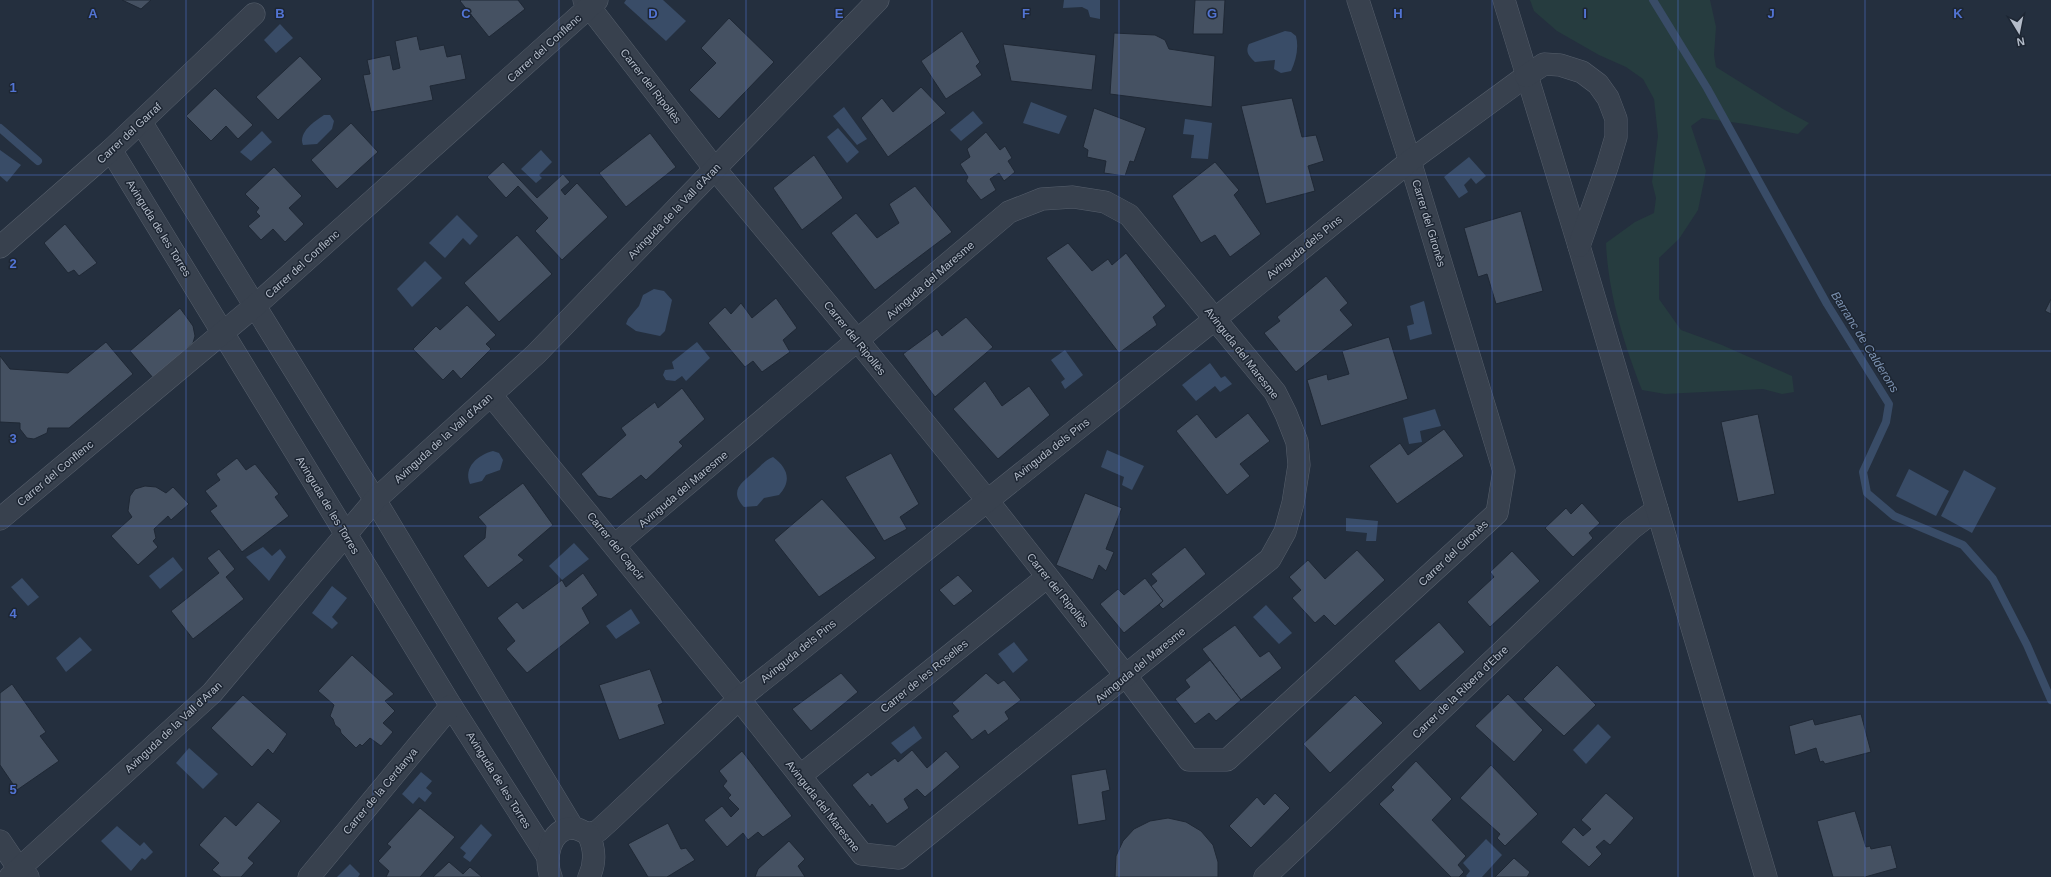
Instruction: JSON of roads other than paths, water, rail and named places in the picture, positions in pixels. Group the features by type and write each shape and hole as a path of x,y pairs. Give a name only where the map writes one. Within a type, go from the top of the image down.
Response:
{"street":[{"name":"Avinguda de la Vall d'Aran","path":"19,874 212,693 375,500 536,354 878,0"},
{"name":"Carrer del Gironès","path":"1126,676 1189,760 1227,760 1497,513 1504,471 1410,161 1358,0"},
{"path":"1504,0 1579,246 1766,877"},
{"name":"Carrer del Ripollès","path":"590,3 715,169 858,341 987,500 1126,676"},
{"name":"Carrer del Conflenc","path":"0,519 256,305 590,3"},
{"name":"Carrer del Garraf","path":"0,247 111,150 254,14"},
{"name":"Avinguda dels Pins","path":"548,870 549,849 556,836 562,832 598,831 739,699 1216,319 1410,161 1544,64 1560,65 1582,72 1598,84 1605,94 1616,119 1616,137 1579,246"},
{"path":"141,122 256,305 375,500 581,831 594,845 591,868 607,877"},
{"name":"Avinguda de les Torres","path":"111,150 451,706 548,870"},
{"name":"Avinguda del Maresme","path":"615,545 1009,212 1042,199 1073,197 1105,202 1129,215 1275,392 1286,414 1297,442 1299,465 1293,503 1285,532 1270,558 1126,676 899,858 862,854 739,699"},
{"name":"Carrer del Capcir","path":"491,395 615,545 739,699"},
{"name":"Carrer de la Ribera d'Ebre","path":"1265,877 1631,529 1657,509"},
{"name":"Carrer de les Roselles","path":"800,776 1047,577"},
{"name":"Carrer de la Cerdanya","path":"309,877 451,706"},
{"path":"0,841 19,874"}],"water":[{"path":"626,0 663,0 686,21 666,41 624,3"},
{"path":"1064,0 1100,0 1100,19 1090,17 1088,10 1082,7 1063,8"},
{"path":"280,24 293,38 276,53 264,40"},
{"path":"1285,31 1291,32 1296,36 1297,40 1296,54 1291,71 1281,73 1274,69 1275,60 1255,62 1249,56 1247,49 1249,44"},
{"path":"1031,102 1067,116 1059,134 1023,123"},
{"path":"844,107 867,139 857,145 833,116"},
{"path":"973,111 983,123 961,141 950,130"},
{"path":"324,115 330,115 334,121 332,129 317,144 303,145 302,140 305,131"},
{"path":"1185,119 1212,123 1208,159 1191,158 1194,135 1183,134"},
{"path":"838,128 859,152 847,163 827,137"},
{"path":"262,131 272,142 251,161 240,152"},
{"path":"0,150 21,165 7,182 0,176"},
{"path":"541,150 552,162 539,175 542,178 536,183 521,169"},
{"path":"1469,157 1486,176 1476,184 1471,178 1464,185 1468,192 1459,198 1444,177"},
{"path":"457,215 478,236 470,245 463,238 445,258 429,243"},
{"path":"425,261 442,278 412,307 397,289"},
{"path":"654,289 664,291 672,300 665,331 660,336 636,331 626,324 628,319 639,306 643,295"},
{"path":"1424,301 1432,334 1410,340 1407,326 1414,324 1410,306"},
{"path":"697,342 710,358 686,381 682,376 675,381 666,380 663,375 665,370 674,369 672,362"},
{"path":"1065,350 1083,375 1065,389 1061,382 1065,379 1051,360"},
{"path":"1210,363 1221,378 1225,376 1232,384 1220,392 1215,386 1196,401 1182,385"},
{"path":"1435,409 1441,426 1420,431 1422,442 1409,444 1403,418"},
{"path":"1107,450 1144,466 1132,490 1122,485 1124,477 1101,467"},
{"path":"493,451 499,453 503,460 500,470 486,475 482,481 470,484 468,478 470,467 482,455"},
{"path":"773,457 785,470 787,480 786,485 779,495 764,498 757,506 744,507 737,496 739,487 763,463"},
{"path":"1909,469 1949,491 1936,516 1896,496"},
{"path":"1964,470 1996,488 1972,533 1941,516"},
{"path":"1346,518 1378,521 1376,541 1366,541 1367,533 1346,531"},
{"path":"574,543 589,559 562,580 549,566"},
{"path":"263,547 272,556 280,549 286,557 269,581 246,557"},
{"path":"173,557 183,570 160,589 149,576"},
{"path":"22,578 39,597 28,606 11,587"},
{"path":"332,586 347,598 332,617 338,623 332,629 312,613"},
{"path":"1266,605 1292,633 1279,644 1253,617"},
{"path":"631,609 640,623 616,639 606,626"},
{"path":"80,637 92,650 66,672 56,658"},
{"path":"1014,642 1028,660 1013,673 998,654"},
{"path":"1598,724 1611,737 1586,764 1573,750"},
{"path":"914,726 922,738 901,754 891,743"},
{"path":"189,748 218,774 203,789 176,763"},
{"path":"421,772 432,781 426,788 432,793 425,802 419,797 413,804 402,794"},
{"path":"481,824 492,835 470,862 463,857 466,853 460,848"},
{"path":"117,826 140,846 144,842 153,852 145,860 142,858 131,871 101,841"},
{"path":"1486,839 1502,855 1482,877 1467,877 1466,876 1470,871 1463,863"},
{"path":"350,864 360,874 358,877 337,877"}],"waterway":[{"name":"Barranc de Calderons","path":"1653,0 1707,88 1827,304 1889,404 1886,422 1863,472 1867,493 1894,516 1963,545 1993,579 2027,645 2051,700"},
{"path":"0,128 38,161"}]}
